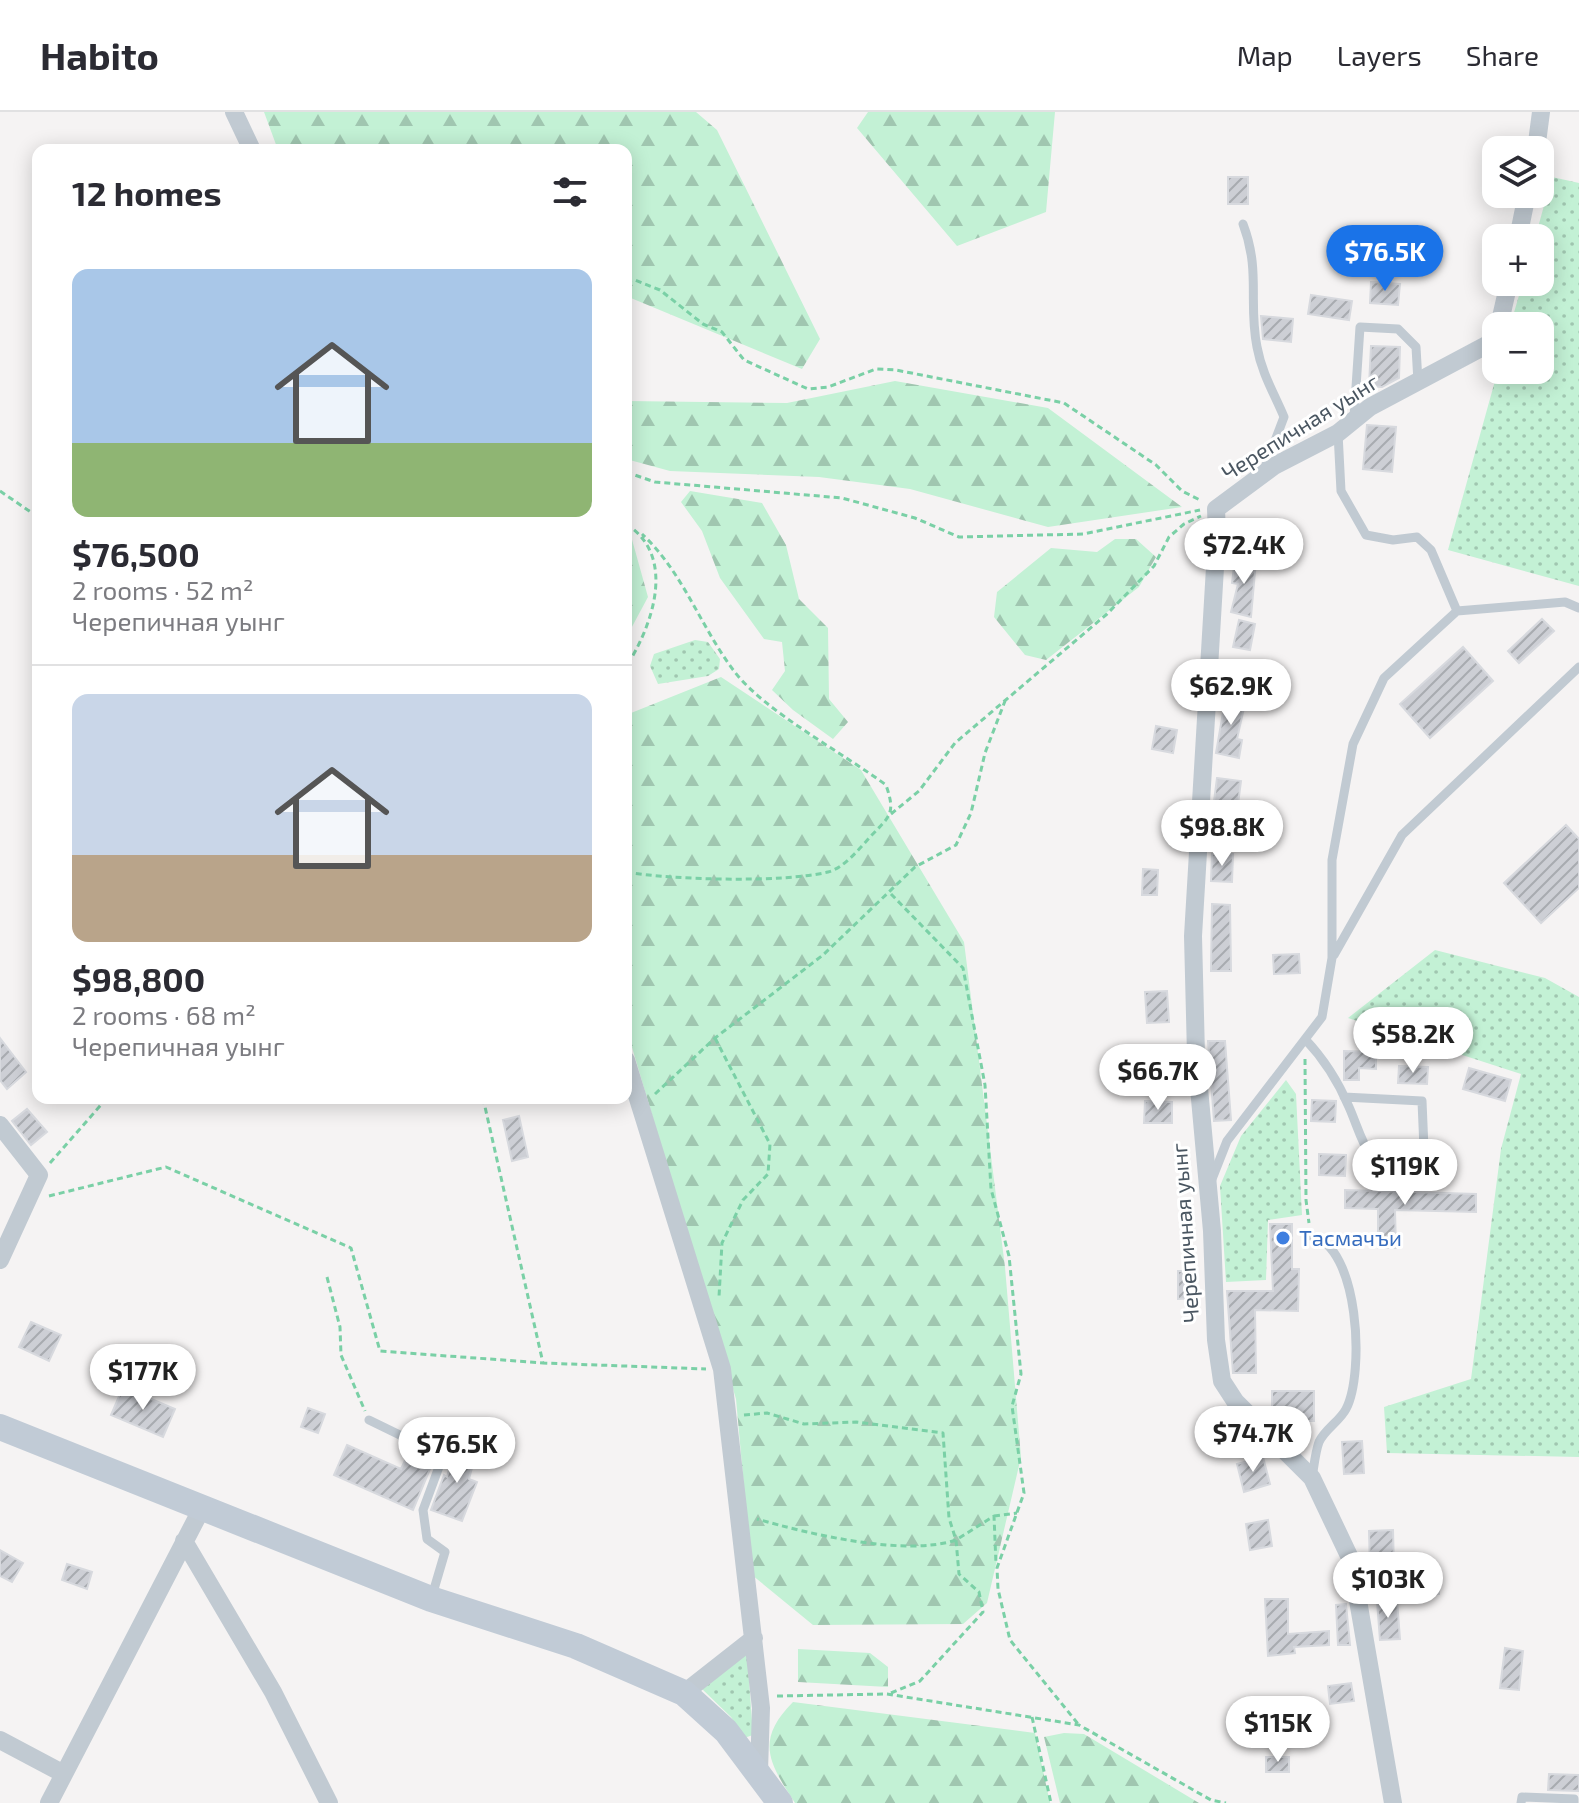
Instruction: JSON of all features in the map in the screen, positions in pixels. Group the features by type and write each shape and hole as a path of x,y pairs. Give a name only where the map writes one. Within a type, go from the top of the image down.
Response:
{"main road":[{"path":"0,1427 431,1599 576,1646 684,1693 726,1731 759,1771 780,1803"}],"street":[{"path":"234,112 249,144"},
{"path":"1538,136 1541,112"},
{"name":"Черепичная уынг","path":"1393,1803 1351,1560 1312,1478 1235,1401 1222,1381 1216,1340 1196,1055 1193,936 1216,509 1263,474 1338,433 1370,407 1482,348"},
{"path":"632,1080 722,1369 761,1708 759,1771"},
{"path":"0,1125 39,1175 30,1201 0,1260"},
{"path":"49,1803 203,1506"},
{"path":"184,1541 273,1692 329,1803"},
{"path":"684,1693 754,1638"},
{"path":"0,1740 64,1774"}],"lane":[{"path":"1243,224 1254,252 1256,345 1268,387 1284,417 1263,474"},
{"path":"1354,420 1360,327 1398,329 1416,347 1418,384"},
{"path":"1338,433 1341,491 1366,535 1393,540 1417,537 1431,550 1457,611"},
{"path":"1207,1190 1227,1141 1322,1017 1332,958 1332,860 1353,744 1384,678 1457,611 1565,602 1579,608"},
{"path":"1332,958 1402,835 1579,667"},
{"path":"1305,1039 1323,1058 1344,1097 1362,1144 1372,1158 1395,1158 1424,1149 1422,1101 1344,1097"},
{"path":"1311,1236 1323,1239 1338,1256 1349,1285 1354,1327 1347,1408 1319,1441 1312,1478"},
{"path":"369,1420 443,1456 423,1510 427,1539 445,1552 431,1599"},
{"path":"1521,1803 1522,1797 1574,1799 1574,1803"}],"path":[{"path":"632,280 660,290 703,324 722,332 744,360 808,389 828,387 876,369 945,378 1064,403 1156,465 1182,491 1216,509"},
{"path":"632,474 655,482 842,498 915,518 959,537 1083,534 1194,510 1216,509"},
{"path":"0,491 32,513"},
{"path":"632,873 649,876 780,877 831,872 851,857 891,814 919,791 955,743 1107,614 1154,566 1169,537 1184,524 1216,509"},
{"path":"632,528 642,534 680,578 733,670 777,709 886,785 892,804 891,814"},
{"path":"632,655 650,618 656,597 657,577 642,534"},
{"path":"642,1114 664,1083 715,1038 823,955 891,894 915,867 956,845 971,813 985,753 1005,701"},
{"path":"891,894 963,968 985,1085 991,1189 1009,1256 1021,1374 1012,1406 1024,1493 997,1568"},
{"path":"706,1322 720,1294 722,1243 743,1200 768,1174 770,1144 715,1038"},
{"path":"1305,1039 1306,1200 1311,1236"},
{"path":"39,1175 102,1104"},
{"path":"484,1104 543,1363"},
{"path":"30,1201 166,1167 351,1248 380,1351 543,1363 722,1369"},
{"path":"327,1277 340,1327 341,1355 369,1420"},
{"path":"729,1417 767,1413 804,1424 856,1422 943,1433 949,1518 956,1540 959,1574 979,1592 983,1612 920,1681 905,1690 887,1694"},
{"path":"738,1513 814,1536 934,1547 956,1540 994,1516 1017,1513"},
{"path":"994,1516 997,1568 1010,1640 1079,1725"},
{"path":"761,1708 774,1696 887,1694 1079,1725 1211,1800 1226,1803"},
{"path":"1032,1717 1051,1803"}],"green space":[{"path":"264,112 696,112 717,130 820,339 802,369 632,298 632,144 276,144"},
{"path":"868,112 1055,112 1046,212 957,246 857,128"},
{"path":"1554,177 1579,183 1579,586 1448,550 1494,384 1554,384 1554,312 1514,312 1519,296 1554,296 1554,224 1539,224 1543,208 1554,208"},
{"path":"895,381 1048,408 1182,507 1048,527 910,489 819,477 670,471 632,461 632,401 787,403"},
{"path":"690,491 762,503 786,545 799,599 828,628 829,699 848,722 833,739 793,710 772,690 785,671 782,642 764,639 720,578 702,531 681,502"},
{"path":"1115,539 1136,539 1156,557 1139,587 1046,660 1025,655 994,617 997,592 1051,548 1097,552"},
{"path":"632,540 648,597 632,627"},
{"path":"695,640 708,642 720,659 719,669 708,676 658,684 650,666 654,654"},
{"path":"721,677 861,770 964,942 1005,1267 1021,1457 987,1603 963,1624 813,1625 752,1575 736,1399 632,1047 632,713"},
{"path":"1435,950 1545,978 1579,997 1579,1457 1387,1453 1384,1407 1471,1379 1501,1149 1521,1074 1348,1018"},
{"path":"1286,1080 1296,1094 1302,1215 1268,1220 1266,1280 1226,1282 1220,1186 1241,1136"},
{"path":"798,1649 870,1653 888,1667 888,1687 798,1682"},
{"path":"747,1652 753,1735 744,1738 731,1717 701,1688"},
{"path":"793,1702 1035,1733 1050,1803 795,1803 773,1764 770,1752 773,1729"},
{"path":"1064,1733 1084,1734 1199,1803 1060,1803 1044,1737"}],"building":[{"path":"1228,177 1248,177 1248,204 1228,204"},
{"path":"1371,282 1400,284 1398,305 1370,303"},
{"path":"1311,295 1352,301 1349,320 1308,314"},
{"path":"1261,316 1293,319 1291,342 1263,339"},
{"path":"1371,346 1400,347 1399,378 1382,387 1369,386"},
{"path":"1367,425 1396,427 1392,472 1363,469"},
{"path":"1235,558 1256,560 1251,617 1231,612 1238,584 1232,583"},
{"path":"1542,619 1554,631 1519,663 1508,651"},
{"path":"1239,620 1255,624 1250,650 1233,647"},
{"path":"1463,647 1493,681 1430,738 1400,704"},
{"path":"1226,695 1246,699 1237,739 1242,740 1239,758 1216,753"},
{"path":"1156,726 1177,730 1173,753 1152,749"},
{"path":"1217,778 1241,781 1237,812 1213,809"},
{"path":"1566,825 1579,839 1579,888 1541,923 1504,883"},
{"path":"1212,854 1233,854 1232,882 1211,881"},
{"path":"1143,869 1158,870 1157,895 1142,895"},
{"path":"1212,904 1230,905 1231,971 1211,971"},
{"path":"1299,954 1300,973 1274,974 1273,955"},
{"path":"1167,991 1169,1022 1147,1023 1145,992"},
{"path":"0,1038 26,1072 7,1089 0,1080"},
{"path":"1208,1041 1225,1041 1231,1120 1214,1121"},
{"path":"1344,1051 1376,1052 1376,1069 1359,1068 1359,1080 1344,1080"},
{"path":"1399,1066 1428,1067 1427,1084 1398,1083"},
{"path":"1469,1068 1511,1080 1505,1101 1463,1089"},
{"path":"1312,1100 1336,1101 1335,1122 1311,1121"},
{"path":"1145,1101 1172,1102 1172,1123 1144,1123"},
{"path":"27,1109 47,1132 31,1145 12,1121"},
{"path":"519,1116 528,1157 512,1161 503,1120"},
{"path":"1319,1154 1346,1155 1345,1176 1319,1175"},
{"path":"1345,1190 1476,1194 1476,1212 1395,1210 1396,1248 1378,1248 1378,1209 1345,1208"},
{"path":"1270,1224 1292,1224 1292,1269 1299,1269 1298,1311 1255,1310 1256,1373 1233,1373 1227,1291 1273,1291"},
{"path":"1178,1271 1195,1271 1196,1298 1178,1299"},
{"path":"31,1322 61,1335 49,1361 19,1347"},
{"path":"123,1387 175,1409 163,1437 111,1415"},
{"path":"1272,1391 1314,1391 1314,1421 1306,1421 1306,1439 1292,1439 1292,1421 1272,1421"},
{"path":"308,1408 325,1414 318,1433 301,1427"},
{"path":"1362,1441 1364,1473 1344,1474 1342,1442"},
{"path":"456,1444 477,1449 469,1479 477,1482 462,1521 431,1510 444,1475 447,1477"},
{"path":"347,1445 401,1469 406,1458 430,1469 413,1510 334,1475"},
{"path":"1263,1457 1270,1484 1244,1492 1237,1464"},
{"path":"1268,1520 1272,1546 1250,1550 1246,1524"},
{"path":"1393,1530 1394,1568 1370,1569 1369,1531"},
{"path":"0,1550 23,1563 12,1582 0,1576"},
{"path":"67,1564 92,1572 87,1589 62,1580"},
{"path":"1438,1566 1439,1594 1407,1595 1406,1568"},
{"path":"1265,1599 1288,1599 1288,1634 1329,1631 1329,1645 1294,1647 1295,1653 1268,1656"},
{"path":"1397,1600 1400,1639 1380,1640 1377,1601"},
{"path":"1346,1604 1350,1645 1338,1645 1336,1605"},
{"path":"1505,1648 1523,1651 1519,1690 1500,1688"},
{"path":"1351,1683 1354,1701 1330,1704 1328,1686"},
{"path":"1266,1757 1289,1757 1289,1772 1266,1772"},
{"path":"1549,1774 1579,1775 1579,1791 1548,1790"}],"place":[{"name":"Тасмачъи","path":"1283,1238"}]}
